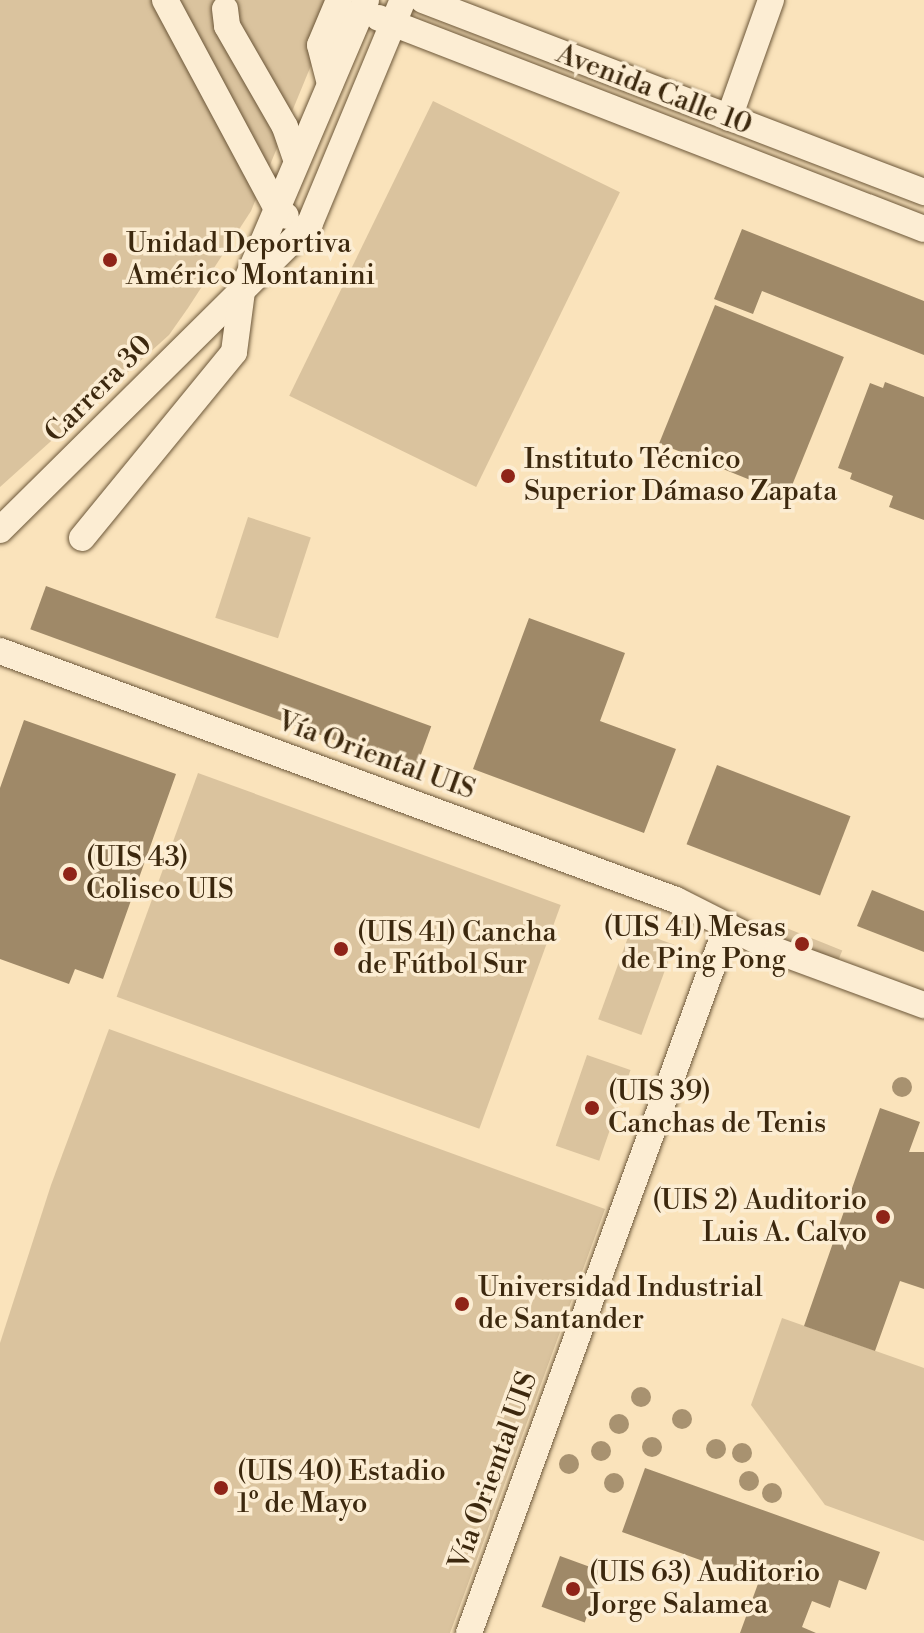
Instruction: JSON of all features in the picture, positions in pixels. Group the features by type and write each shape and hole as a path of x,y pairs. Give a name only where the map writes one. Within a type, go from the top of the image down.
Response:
{"street":[{"path":"165,0 277,209 291,220 310,223 398,12"},
{"name":"Avenida Calle 10","path":"423,0 924,192"},
{"path":"729,118 771,0"},
{"path":"82,538 234,352 242,291 330,84 355,4"},
{"name":"Avenida Calle 10","path":"355,4 398,12 924,229"},
{"path":"225,9 227,26 285,127 297,161"},
{"name":"Carrera 30","path":"0,530 310,223"},
{"name":"Vía Oriental UIS","path":"0,651 676,900 777,951 924,1005"},
{"name":"Vía Oriental UIS","path":"469,1633 727,926"}],"shaded area":[{"name":"Unidad Deportiva Américo Montanini","path":"0,0 338,0 251,211 188,308 169,335 0,487"},
{"path":"433,101 620,192 476,487 289,396"},
{"path":"248,517 311,537 278,638 215,618"},
{"name":"(UIS 41) Cancha de Fútbol Sur","path":"198,773 561,905 479,1129 117,997"},
{"name":"(UIS 41) Mesas de Ping Pong","path":"769,921 842,951 836,967 762,938"},
{"name":"(UIS 39) Canchas de Tenis","path":"631,929 674,945 641,1035 598,1019"},
{"name":"(UIS 40) Estadio 1º de Mayo","path":"109,1029 605,1209 450,1633 0,1633 0,1343 51,1185"},
{"name":"(UIS 39) Canchas de Tenis","path":"587,1055 630,1070 599,1161 556,1146"},
{"path":"782,1318 924,1368 924,1541 825,1505 751,1405"}],"building":[{"path":"742,229 924,301 924,355 762,291 753,314 714,299"},
{"path":"715,305 844,357 788,495 659,443"},
{"path":"885,382 924,397 924,520 889,507 893,496 850,479 852,473 838,468 870,383 883,388"},
{"path":"46,586 431,726 416,769 30,629"},
{"path":"529,618 625,653 600,721 676,749 644,833 473,769"},
{"name":"(UIS 43) Coliseo UIS","path":"24,720 176,774 103,979 75,969 69,984 0,959 0,788"},
{"path":"717,765 851,816 820,896 687,844"},
{"path":"872,890 924,911 924,952 857,926"},
{"name":"(UIS 2) Auditorio Luis A. Calvo","path":"880,1108 920,1122 909,1152 924,1152 924,1289 900,1281 875,1351 804,1326"},
{"path":"645,1468 880,1552 866,1590 839,1580 830,1608 812,1601 802,1627 816,1633 740,1633 759,1581 622,1532"},
{"name":"(UIS 63) Auditorio Jorge Salamea","path":"560,1556 603,1572 585,1622 542,1607"}],"place":[{"name":"Unidad Deportiva Américo Montanini","path":"110,260"},
{"name":"Instituto Técnico Superior Dámaso Zapata","path":"508,476"},
{"name":"(UIS 43) Coliseo UIS","path":"70,874"},
{"name":"(UIS 41) Mesas de Ping Pong","path":"802,944"},
{"name":"(UIS 41) Cancha de Fútbol Sur","path":"341,949"},
{"name":"(UIS 39) Canchas de Tenis","path":"592,1108"},
{"name":"(UIS 2) Auditorio Luis A. Calvo","path":"883,1217"},
{"name":"Universidad Industrial de Santander","path":"462,1304"},
{"name":"(UIS 40) Estadio 1º de Mayo","path":"221,1488"},
{"name":"(UIS 63) Auditorio Jorge Salamea","path":"573,1589"}]}
